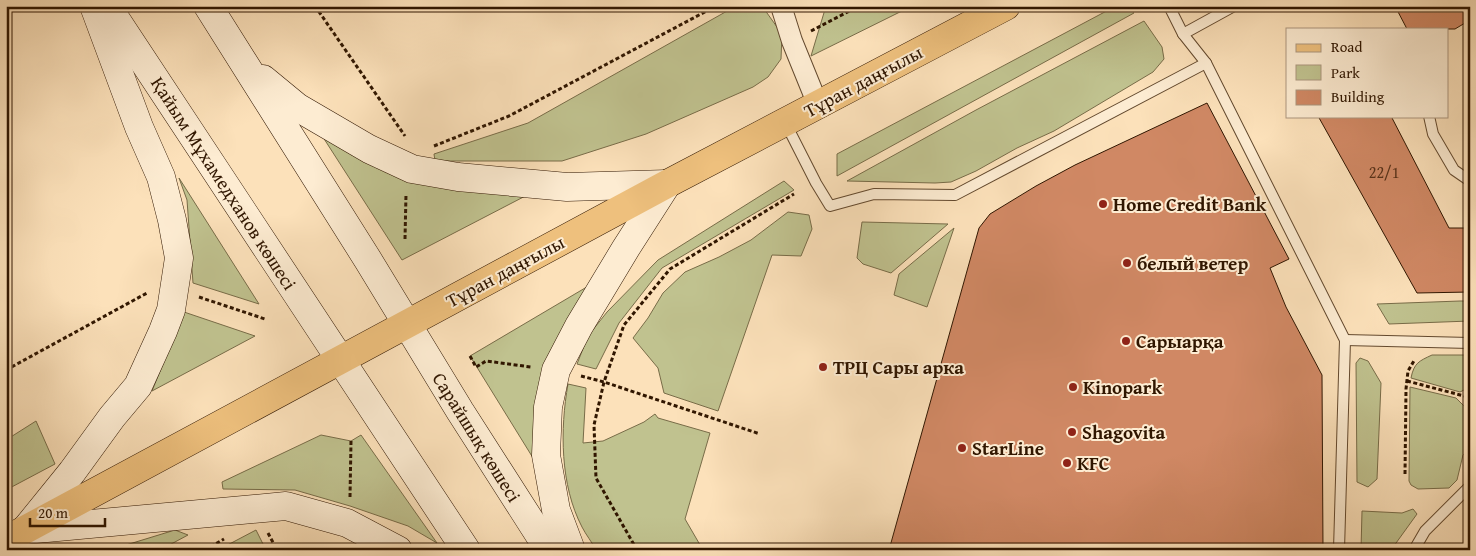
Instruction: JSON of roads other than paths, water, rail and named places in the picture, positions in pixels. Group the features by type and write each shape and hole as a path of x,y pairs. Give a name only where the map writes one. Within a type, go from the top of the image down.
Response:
{"main road":[{"path":"16,535 72,472 112,417 138,386 164,331 170,310 179,258 161,177 139,128 94,6"},
{"name":"Қайым Мұхамедханов көшесі","path":"107,6 339,360"},
{"path":"208,6 407,324"},
{"name":"Тұран даңғылы","path":"16,535 667,184 1006,6"},
{"path":"243,63 297,107 369,149 412,169 458,177 567,187 667,184"},
{"path":"571,550 556,510 546,455 548,407 556,370 579,326 667,184"},
{"name":"Сарайшық көшесі","path":"407,324 549,550"},
{"path":"339,360 466,550"},
{"path":"16,535 286,506 347,524 398,550"}],"street":[{"path":"782,6 792,41 818,105"}],"lane":[{"path":"1169,6 1183,34 1206,63 1345,340 1339,550"},
{"path":"1183,34 1234,6"},
{"path":"785,122 830,206 874,194 955,195 1206,63"},
{"path":"1429,118 1433,134 1454,170 1470,182"},
{"path":"1345,340 1470,343"},
{"path":"1414,550 1425,531 1470,486"}],"place":[{"name":"Home Credit Bank","path":"1103,204"},
{"name":"белый ветер","path":"1127,263"},
{"name":"Сарыарқа","path":"1126,341"},
{"name":"ТРЦ Сары арка","path":"823,367"},
{"name":"Kinopark","path":"1073,387"},
{"name":"Shagovita","path":"1072,432"},
{"name":"StarLine","path":"962,448"},
{"name":"KFC","path":"1067,463"}]}
